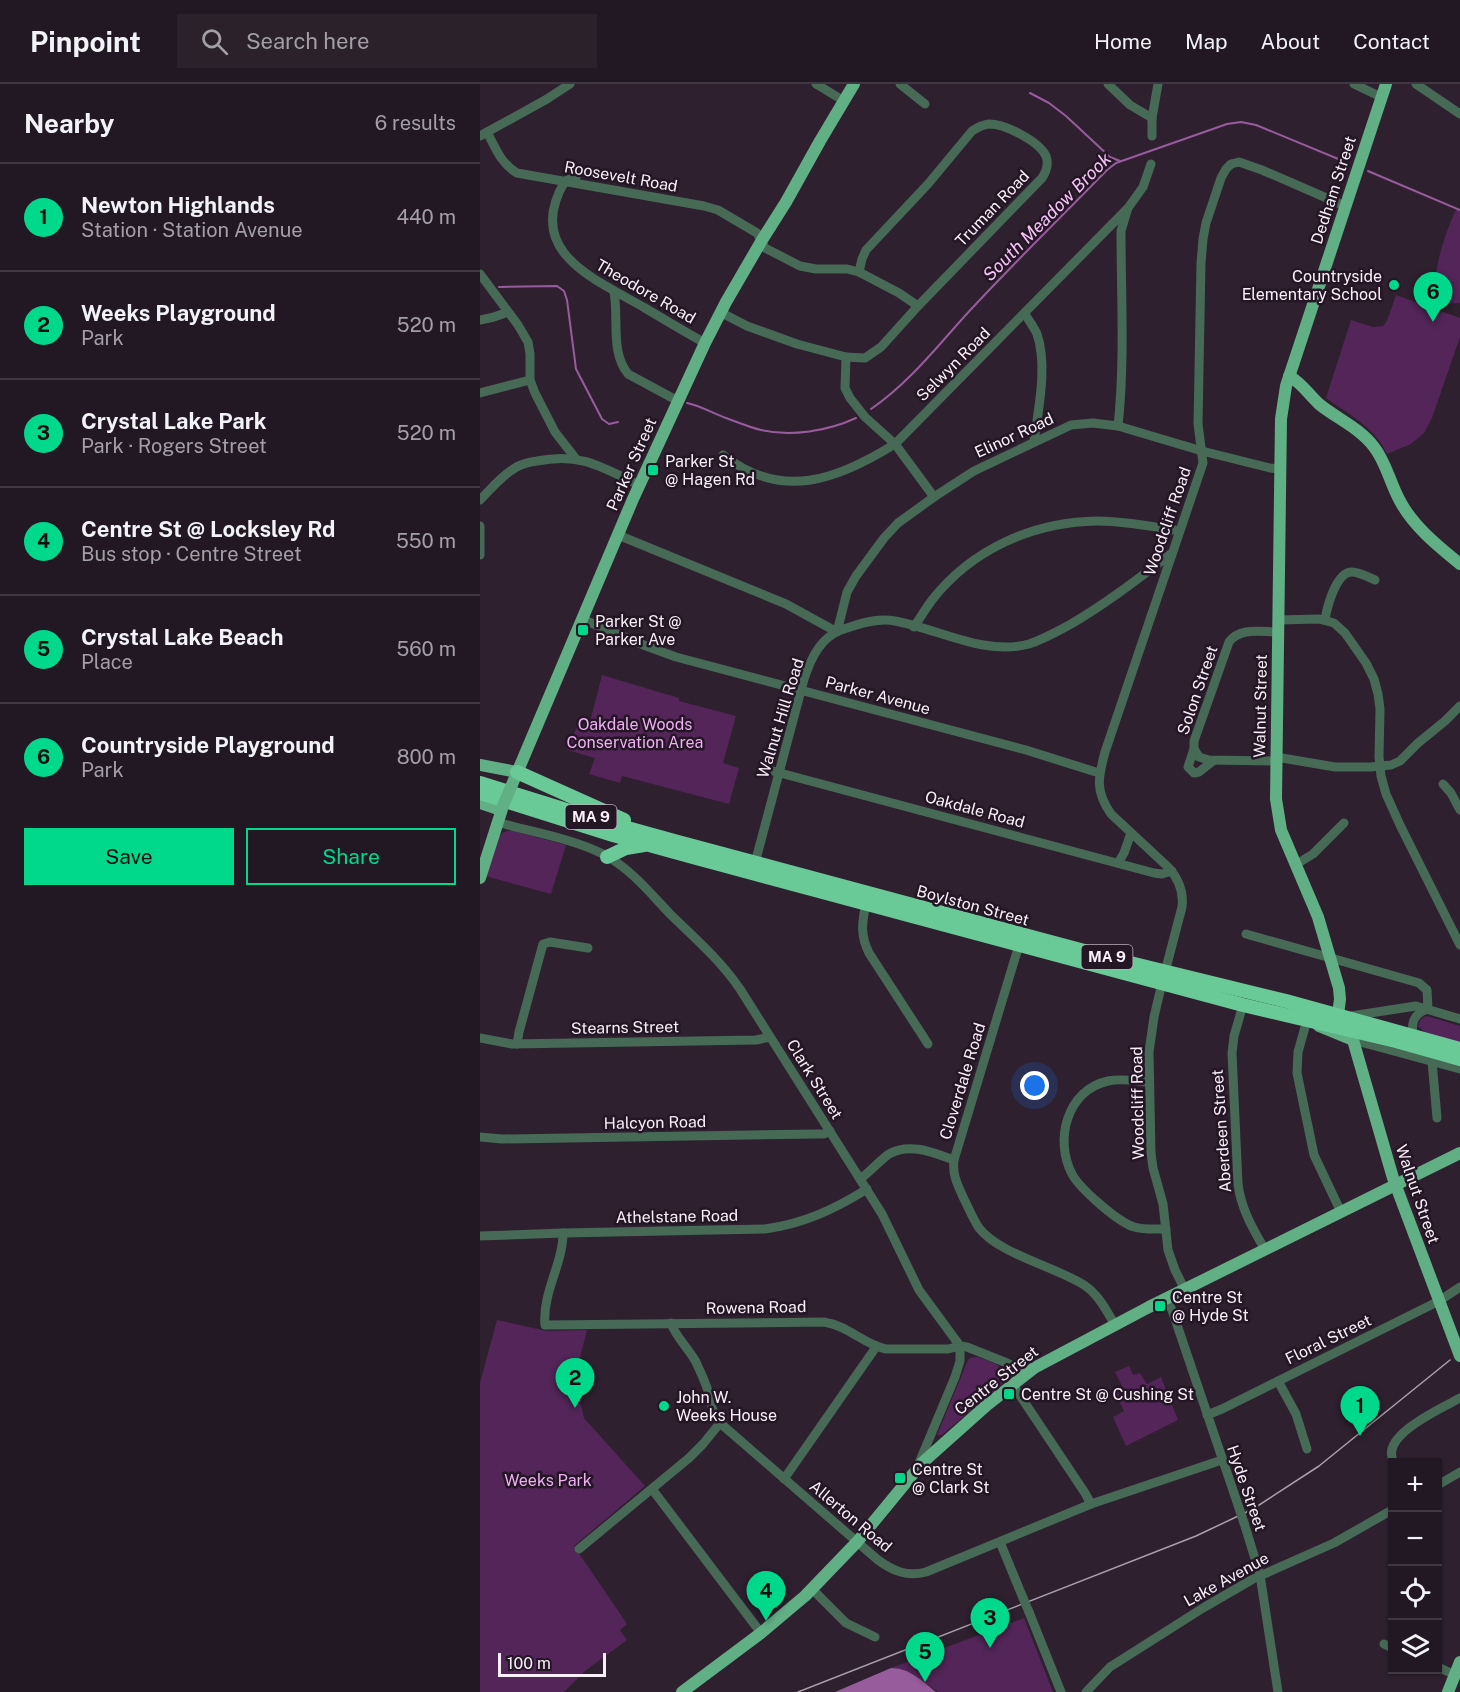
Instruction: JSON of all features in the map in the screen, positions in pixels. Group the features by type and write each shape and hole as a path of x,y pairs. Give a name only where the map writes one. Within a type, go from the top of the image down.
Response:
{"highway":[{"path":"517,772 665,839"},
{"name":"Boylston Street","path":"480,783 665,839 1164,978 1244,1005 1403,1042 1460,1059"},
{"name":"Boylston Street","path":"480,793 646,844 1019,945 1342,1016 1460,1049"},
{"path":"607,857 626,848 646,844"}],"main road":[{"name":"Parker Street","path":"480,878 497,822 517,772 639,485 705,343 720,312 854,84"},
{"name":"Dedham Street","path":"1288,381 1386,84"},
{"path":"1288,381 1369,441 1378,453 1407,513 1424,532 1460,564"},
{"name":"Walnut Street","path":"1288,381 1281,419 1275,790 1284,839 1315,909 1340,994 1342,1016"},
{"path":"480,765 517,772"},
{"path":"480,803 502,808"},
{"path":"1307,1020 1353,1040"},
{"name":"Walnut Street","path":"1353,1040 1396,1185 1460,1356"},
{"name":"Centre Street","path":"682,1692 761,1633 812,1589 857,1542 917,1468 978,1413 1045,1361 1460,1153"},
{"path":"1448,1692 1460,1662"}],"street":[{"path":"484,134 570,84"},
{"path":"816,84 844,101"},
{"path":"900,84 926,104"},
{"path":"1108,84 1130,105 1152,118"},
{"path":"1152,136 1152,118 1158,84"},
{"path":"1354,84 1381,97"},
{"path":"1416,84 1460,114"},
{"name":"Truman Road","path":"720,312 774,337 846,357 865,358 881,347 1042,178 1047,166 1047,158 1034,144 1016,132 991,124 981,125 972,131 928,184 866,250 859,272"},
{"name":"Roosevelt Road","path":"484,134 509,169 517,173 718,210 757,233 765,248 800,266 859,272"},
{"name":"Woodcliff Road","path":"1185,1290 1170,1257 1163,1204 1153,1168 1149,1082 1152,1025 1183,902 1180,886 1172,871 1111,814 1104,804 1100,794 1099,773 1203,462 1198,424 1203,239 1221,178 1226,169 1239,162 1345,206"},
{"name":"Selwyn Road","path":"723,455 738,466 764,477 796,482 823,479 879,454 895,444 1128,208 1143,187 1151,164"},
{"path":"565,181 576,177 577,172"},
{"name":"Theodore Road","path":"565,181 557,196 552,219 552,229 564,254 573,264 614,292 705,343"},
{"path":"1118,426 1122,363 1121,231 1128,208"},
{"path":"859,272 918,306"},
{"path":"480,274 528,342 531,354 530,380 555,432 576,459"},
{"path":"614,292 617,343 622,367 628,374 678,402"},
{"path":"480,320 508,312"},
{"path":"1025,314 1038,337 1041,359 1041,384 1034,442"},
{"path":"846,357 845,388 850,398 865,417 895,444 933,496"},
{"path":"480,393 530,380"},
{"name":"Elinor Road","path":"837,632 847,592 871,555 898,523 933,496 974,471 1071,425 1081,423 1118,426 1202,451 1280,469"},
{"path":"480,500 501,478 516,467 556,458 589,461 639,485"},
{"path":"914,627 932,600 954,576 994,547 1027,533 1052,526 1099,521 1179,531"},
{"path":"480,526 480,555"},
{"path":"618,535 786,604 837,632"},
{"name":"Walnut Hill Road","path":"755,863 774,771 811,660 820,646 837,632 865,622 881,620 895,621 994,647 1030,644 1056,632 1100,606 1172,553"},
{"path":"1324,620 1338,580 1342,575 1352,572 1375,580"},
{"name":"Parker Avenue","path":"582,619 676,657 1026,750 1099,773"},
{"path":"1278,626 1324,620 1334,623 1345,633 1366,663 1378,694 1380,767 1386,794 1460,945"},
{"name":"Solon Street","path":"1213,761 1202,759 1197,754 1194,741 1227,647 1235,635 1278,626"},
{"path":"1194,749 1188,765 1191,772 1199,772 1213,761 1276,759 1327,766 1380,767 1400,761 1460,706"},
{"name":"Oakdale Road","path":"774,771 1158,874 1172,871"},
{"path":"1443,784 1460,810"},
{"path":"497,822 582,846 607,857"},
{"path":"1295,865 1313,854 1344,823"},
{"path":"1118,863 1131,833"},
{"name":"Clark Street","path":"607,857 638,881 724,968 740,989 867,1189 889,1226 919,1290 960,1346"},
{"path":"866,903 862,933 866,948 928,1044"},
{"path":"1246,934 1419,983 1427,990 1428,1009"},
{"path":"517,1044 543,944 553,942 588,948"},
{"name":"Cloverdale Road","path":"860,1179 885,1158 899,1150 926,1150 954,1160 1019,945"},
{"name":"Aberdeen Street","path":"1244,1005 1234,1036 1232,1053 1238,1184 1245,1212 1265,1250"},
{"path":"1342,1016 1418,1006 1460,1019"},
{"path":"1413,1035 1414,1018 1421,1011 1428,1009"},
{"path":"1307,1020 1297,1058 1298,1078 1314,1155 1341,1212"},
{"name":"Stearns Street","path":"480,1038 517,1044 756,1040 770,1037"},
{"path":"1353,1040 1460,1069"},
{"path":"1432,1061 1437,1118"},
{"path":"1149,1082 1109,1080 1083,1093 1071,1109 1066,1123 1065,1152 1070,1170 1080,1185 1121,1221 1137,1228 1166,1229"},
{"name":"Halcyon Road","path":"480,1137 502,1139 794,1135 821,1134 830,1131"},
{"path":"954,1160 954,1173 958,1188 985,1234 1002,1246 1084,1286 1100,1300 1114,1325"},
{"name":"Athelstane Road","path":"480,1236 774,1227 830,1211 867,1189"},
{"name":"Rowena Road","path":"563,1233 545,1309 545,1325 824,1322 847,1329 876,1347 897,1350 948,1350 960,1346"},
{"name":"Floral Street","path":"1207,1414 1222,1409 1439,1301 1460,1287"},
{"name":"Hyde Street","path":"1166,1299 1172,1310 1260,1575 1278,1692"},
{"name":"Allerton Road","path":"671,1323 700,1370 711,1409 720,1423 857,1542 890,1568 899,1572 913,1575 930,1570 1091,1504 1222,1461"},
{"path":"917,1468 955,1377 960,1361 960,1346 972,1348 1002,1360 1017,1368 1024,1376"},
{"path":"784,1479 876,1347"},
{"path":"1278,1381 1296,1414 1307,1449"},
{"path":"1013,1385 1091,1504"},
{"path":"1392,1458 1391,1447 1400,1436 1426,1417 1460,1398"},
{"path":"579,1549 699,1448 720,1423"},
{"path":"1442,1482 1460,1472"},
{"path":"652,1489 761,1633"},
{"name":"Lake Avenue","path":"1086,1692 1110,1667 1203,1608 1260,1575 1334,1543 1388,1512"},
{"path":"1000,1542 1061,1692"},
{"path":"812,1589 846,1623 874,1637"},
{"path":"1442,1669 1455,1675"}],"green space":[{"path":"1456,210 1460,210 1460,303 1444,302 1436,296 1435,287 1440,253"},
{"path":"1396,295 1460,318 1460,337 1432,418 1424,433 1411,444 1387,454 1368,429 1326,398 1351,320 1373,327 1383,326"},
{"name":"Oakdale Woods Conservation Area","path":"602,675 679,698 679,701 736,716 723,763 739,768 729,804 622,776 620,783 589,774 595,758 567,750 578,724 589,726"},
{"path":"507,831 566,845 551,894 485,876 498,839 502,833"},
{"path":"1427,1016 1460,1026 1460,1043 1425,1033 1418,1027 1423,1017"},
{"name":"Weeks Park","path":"497,1320 547,1331 587,1330 575,1377 584,1418 645,1486 574,1546 627,1624 620,1630 627,1640 585,1671 564,1692 480,1692 480,1383"},
{"path":"976,1357 994,1363 1004,1370 1002,1384 942,1435 937,1435 968,1360"},
{"path":"1129,1366 1133,1375 1140,1373 1147,1384 1161,1377 1178,1420 1126,1446 1113,1417 1124,1411 1114,1391 1123,1388 1115,1372"},
{"path":"1024,1618 1053,1692 938,1692 911,1673 891,1668"}],"shaded area":[{"path":"891,1668 910,1673 936,1692 835,1692"}],"waterway":[{"path":"1030,93 1049,103 1110,157 1120,161"},
{"name":"South Meadow Brook","path":"871,409 900,386 926,360 975,305 1116,163 1227,124 1241,122 1256,125 1348,163"},
{"name":"South Meadow Brook","path":"1368,171 1460,210"},
{"name":"South Meadow Brook","path":"499,287 557,286 564,291 576,369 602,419 609,424 618,422"},
{"name":"South Meadow Brook","path":"687,403 748,426 773,432 809,432 856,418"}],"tram line":[{"path":"798,1692 1196,1536 1253,1509 1319,1466 1450,1360"}],"place":[{"name":"Countryside Elementary School","path":"1394,285"},
{"name":"Countryside Playground","path":"1433,322"},
{"name":"Parker St @ Hagen Rd","path":"653,470"},
{"name":"Parker St @ Parker Ave","path":"583,630"},
{"name":"Centre St @ Hyde St","path":"1160,1306"},
{"name":"Centre St @ Cushing St","path":"1009,1394"},
{"name":"John W. Weeks House","path":"664,1406"},
{"name":"Weeks Playground","path":"575,1408"},
{"name":"Newton Highlands","path":"1360,1436"},
{"name":"Centre St @ Clark St","path":"900,1478"},
{"name":"Centre St @ Locksley Rd","path":"766,1621"},
{"name":"Crystal Lake Park","path":"990,1648"},
{"name":"Crystal Lake Beach","path":"925,1682"}]}
